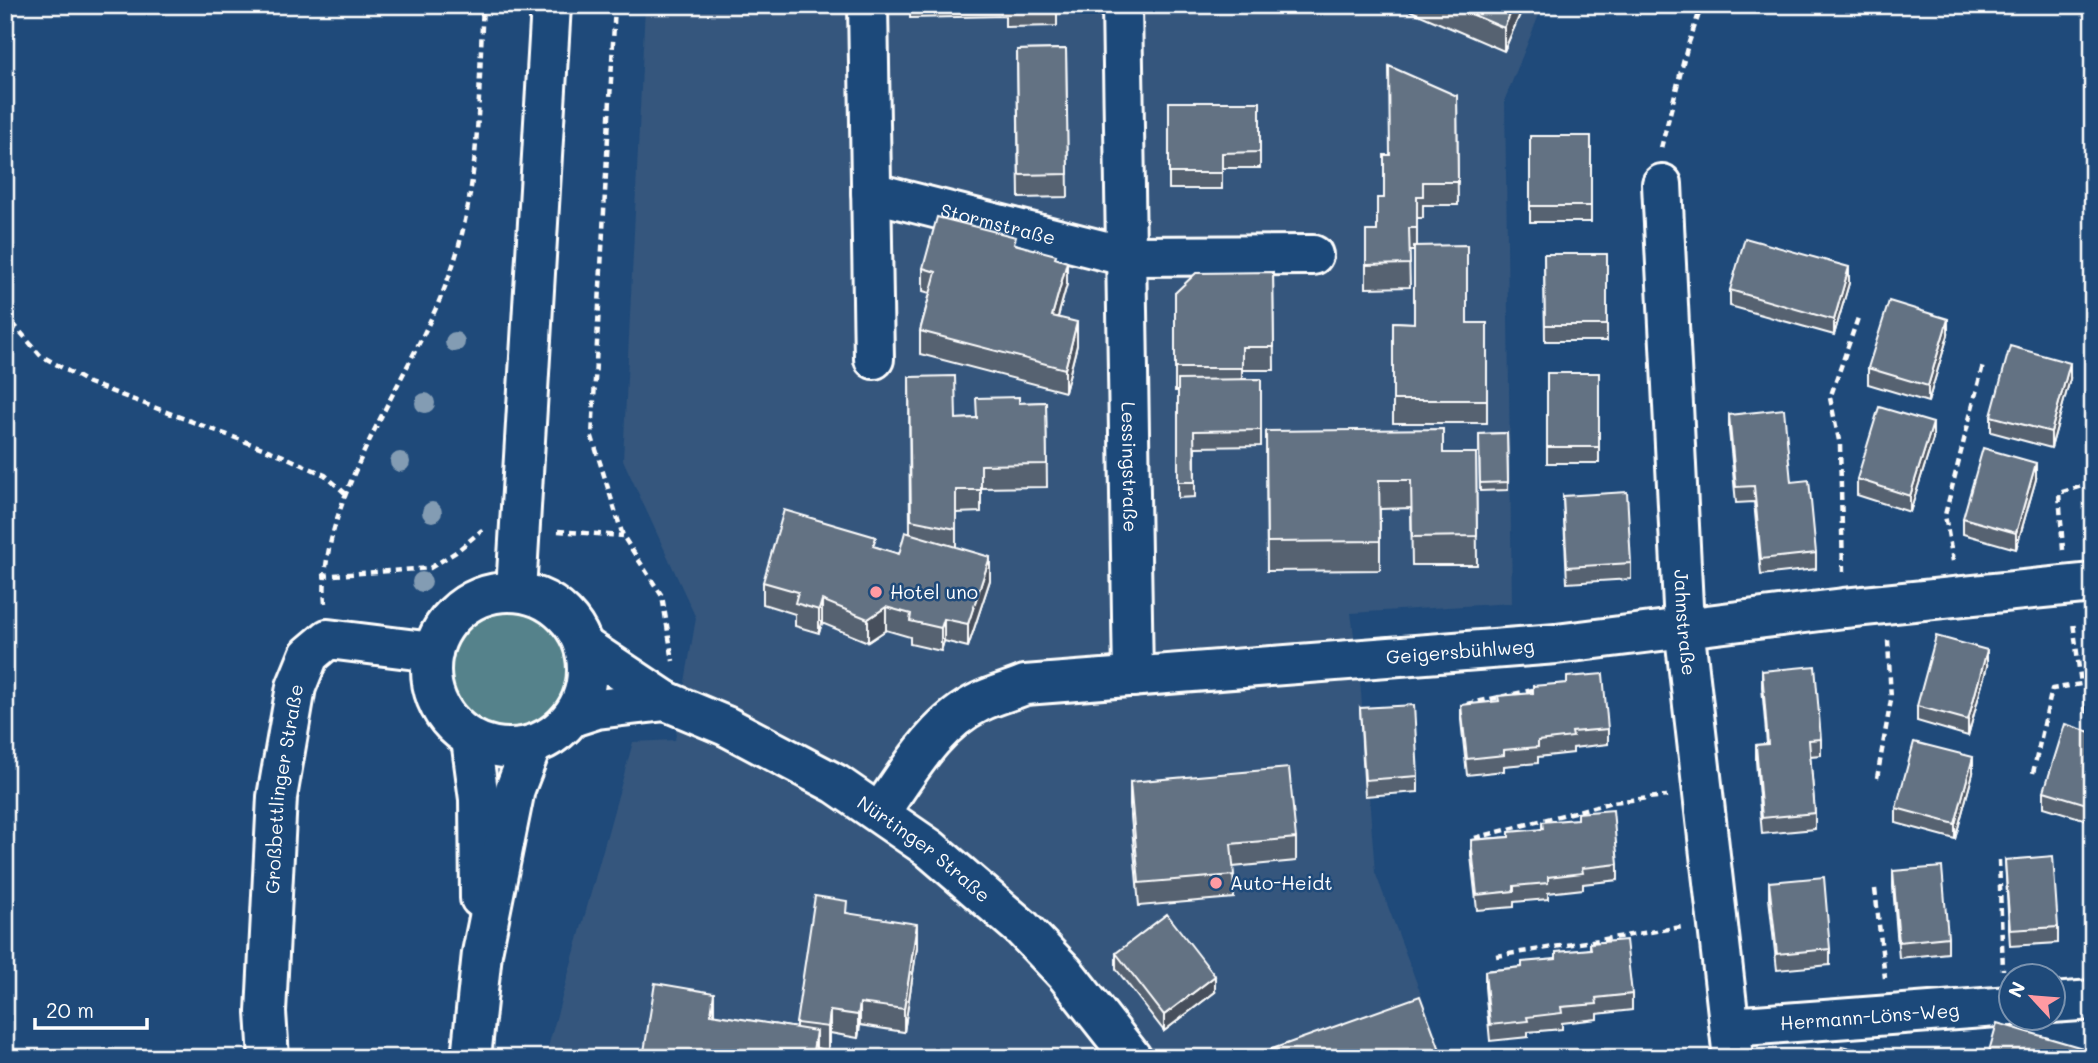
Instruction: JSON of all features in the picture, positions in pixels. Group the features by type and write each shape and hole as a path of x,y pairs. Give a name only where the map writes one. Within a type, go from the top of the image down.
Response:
{"street":[{"path":"516,591 551,5"},
{"path":"869,5 874,359"},
{"name":"Lessingstraße","path":"1122,5 1133,677"},
{"name":"Jahnstraße","path":"1662,184 1684,626 1731,1042"},
{"name":"Stormstraße","path":"871,191 1125,256"},
{"path":"1125,256 1313,254"},
{"path":"516,591 539,597 559,609 574,626 584,647 588,671 586,684 572,718 554,735 532,746 501,748 471,739 451,723 437,702 431,678 433,652 441,631 463,607 494,593 516,591"},
{"name":"Geigersbühlweg","path":"880,812 934,737 954,718 980,702 1026,685 1556,644 1684,626 1959,597 2079,593"},
{"name":"Großbettlinger Straße","path":"269,1058 266,1012 277,797 296,687 309,655 328,639 433,652"},
{"name":"Nürtinger Straße","path":"584,647 670,703 786,756 880,812 980,888 1022,928 1065,973 1132,1058"},
{"path":"572,718 597,709 670,703"},
{"path":"471,739 479,799 482,953"},
{"path":"471,1058 482,953 515,789 532,746"},
{"path":"2066,1002 2093,1000"},
{"name":"Hermann-Löns-Weg","path":"1731,1042 1888,1014 1996,1007"}],"path":[{"path":"483,5 476,154 463,230 448,279 346,494 322,576 430,568 456,552 482,530 519,529 623,536"},
{"path":"615,5 592,437 623,536 662,596 673,653 670,703"},
{"path":"1662,184 1661,147 1686,48 1702,5"},
{"path":"5,314 40,355 89,383 292,460 325,475 346,494"},
{"path":"1844,608 1840,445 1830,398 1859,315"},
{"path":"1959,597 1945,515 1983,365"},
{"path":"2033,772 2052,689 2081,684 2073,622 2079,593 2059,493 2093,483"},
{"path":"1877,778 1891,700 1885,604"},
{"path":"1475,838 1612,802 1703,792"},
{"path":"1999,860 2005,962"},
{"path":"1875,889 1888,1014"},
{"path":"1496,956 1718,922"}],"shaded area":[{"path":"645,5 1543,5 1505,99 1512,603 1351,613 1360,680 1375,872 1445,1058 545,1058 633,742 675,740 696,618 623,460"}],"green space":[{"path":"508,612 531,616 550,629 563,648 567,671 563,694 550,713 531,726 508,730 485,726 466,713 453,694 449,671 453,648 466,629 485,616"}],"building":[{"path":"1450,5 1514,5 1504,28"},
{"path":"1066,49 1068,174 1019,175 1017,50"},
{"path":"1389,66 1457,96 1458,182 1423,182 1423,196 1417,196 1417,228 1409,228 1410,264 1366,265 1366,231 1377,231 1377,198 1384,198 1384,155 1390,155"},
{"path":"1169,102 1260,102 1260,152 1222,153 1222,173 1169,173"},
{"path":"1530,136 1591,136 1591,206 1530,206"},
{"path":"937,217 1016,237 1014,244 1056,255 1055,258 1067,262 1052,316 1077,322 1065,369 920,331 936,272 923,268"},
{"path":"1745,238 1849,267 1834,320 1730,290"},
{"path":"1467,245 1467,323 1487,323 1487,400 1393,400 1393,322 1414,323 1414,246"},
{"path":"1544,254 1607,254 1607,325 1545,325"},
{"path":"1273,272 1274,347 1242,347 1242,368 1175,368 1175,293 1196,273"},
{"path":"1889,301 1948,319 1928,386 1868,368"},
{"path":"2010,346 2070,363 2051,432 1991,416"},
{"path":"1547,373 1599,373 1599,447 1547,447"},
{"path":"955,376 956,419 977,418 976,398 1019,397 1019,403 1046,402 1047,464 981,465 981,490 956,490 956,529 911,520 909,377"},
{"path":"1261,379 1261,430 1194,431 1195,482 1178,482 1178,380"},
{"path":"1879,407 1933,423 1910,496 1857,479"},
{"path":"1784,409 1791,482 1809,480 1816,553 1761,559 1754,486 1736,487 1729,415"},
{"path":"1443,429 1443,453 1476,453 1477,536 1412,537 1411,480 1379,480 1380,541 1267,542 1266,431"},
{"path":"1507,433 1508,482 1480,483 1479,434"},
{"path":"1983,448 2036,463 2016,533 1963,518"},
{"path":"1627,492 1631,563 1567,567 1563,496"},
{"name":"Hotel uno","path":"784,510 876,537 873,546 899,554 905,532 990,557 968,624 944,619 941,628 910,621 911,614 886,607 868,619 822,600 819,610 795,603 798,592 763,582"},
{"path":"1936,636 1987,650 1968,720 1917,706"},
{"path":"1815,666 1821,739 1809,740 1815,813 1762,818 1756,745 1768,744 1762,671"},
{"path":"2093,670 2093,699 2085,696"},
{"path":"1603,674 1608,729 1572,732 1573,737 1538,741 1538,747 1504,750 1504,755 1467,759 1461,705 1499,701 1498,696 1533,693 1533,686 1567,683 1567,677"},
{"path":"1414,705 1418,776 1365,780 1360,708"},
{"path":"2065,724 2093,733 2093,806 2044,791"},
{"path":"1914,742 1973,757 1955,824 1896,808"},
{"path":"1289,768 1296,838 1231,844 1234,875 1139,883 1130,782"},
{"path":"1613,810 1618,864 1582,868 1583,873 1548,877 1548,883 1514,886 1514,891 1477,895 1471,840 1509,837 1509,832 1543,829 1542,822 1577,819 1577,813"},
{"path":"2053,856 2058,927 2010,930 2005,860"},
{"path":"1942,867 1948,937 1899,942 1893,871"},
{"path":"1824,877 1830,949 1777,954 1769,882"},
{"path":"815,896 847,901 846,913 917,924 904,1009 860,1003 858,1015 830,1011 828,1027 796,1023"},
{"path":"1167,914 1215,976 1164,1015 1116,953"},
{"path":"1626,940 1632,994 1596,998 1597,1004 1561,1007 1562,1013 1527,1017 1528,1021 1490,1025 1485,971 1522,967 1522,962 1556,959 1556,952 1591,949 1590,943"},
{"path":"655,983 714,993 711,1014 816,1031 812,1058 643,1058"},
{"path":"1420,996 1443,1058 1260,1058 1258,1054"},
{"path":"1996,1026 1996,1032 2028,1032 2093,1051 2092,1058 1987,1058"},
{"path":"1842,1046 1886,1058 1838,1058"}],"place":[{"name":"Hotel uno","path":"876,592"},
{"name":"Auto-Heidt","path":"1216,883"}]}
